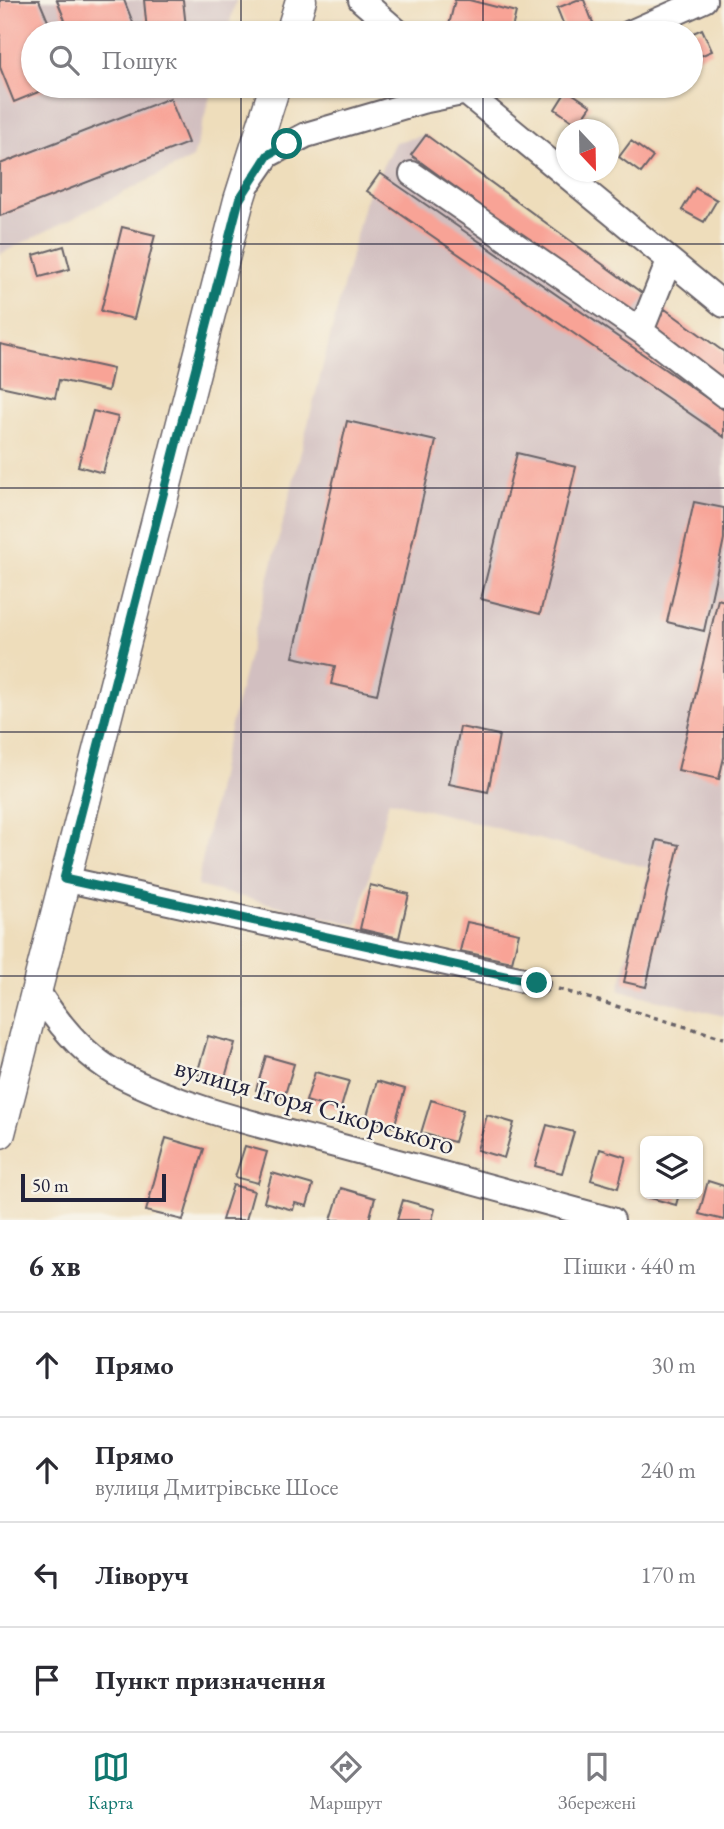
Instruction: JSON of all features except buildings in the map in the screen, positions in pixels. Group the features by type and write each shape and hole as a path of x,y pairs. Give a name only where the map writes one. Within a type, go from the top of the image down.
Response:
{"main road":[{"path":"295,21 301,0"},
{"path":"0,1133 239,200 271,98"}],"street":[{"path":"361,0 385,21"},
{"path":"657,21 704,0"},
{"path":"239,200 268,155 287,144 306,135 432,98"},
{"path":"472,98 723,304"},
{"path":"412,174 641,331 724,395"},
{"path":"641,331 669,261"},
{"path":"64,879 537,983"},
{"name":"вулиця Ігоря Сікорського","path":"36,989 79,1045 114,1072 169,1096 248,1122 612,1220"}],"path":[{"path":"537,983 724,1038"}],"shaded area":[{"path":"0,0 236,0 230,21 21,21 21,98 210,98 193,158 0,254"},
{"path":"426,135 724,352 724,1016 619,990 649,868 389,800 357,925 197,886 223,756 365,201 395,142"}],"route":[{"path":"287,144 268,155 239,200 64,879 537,983"}]}
